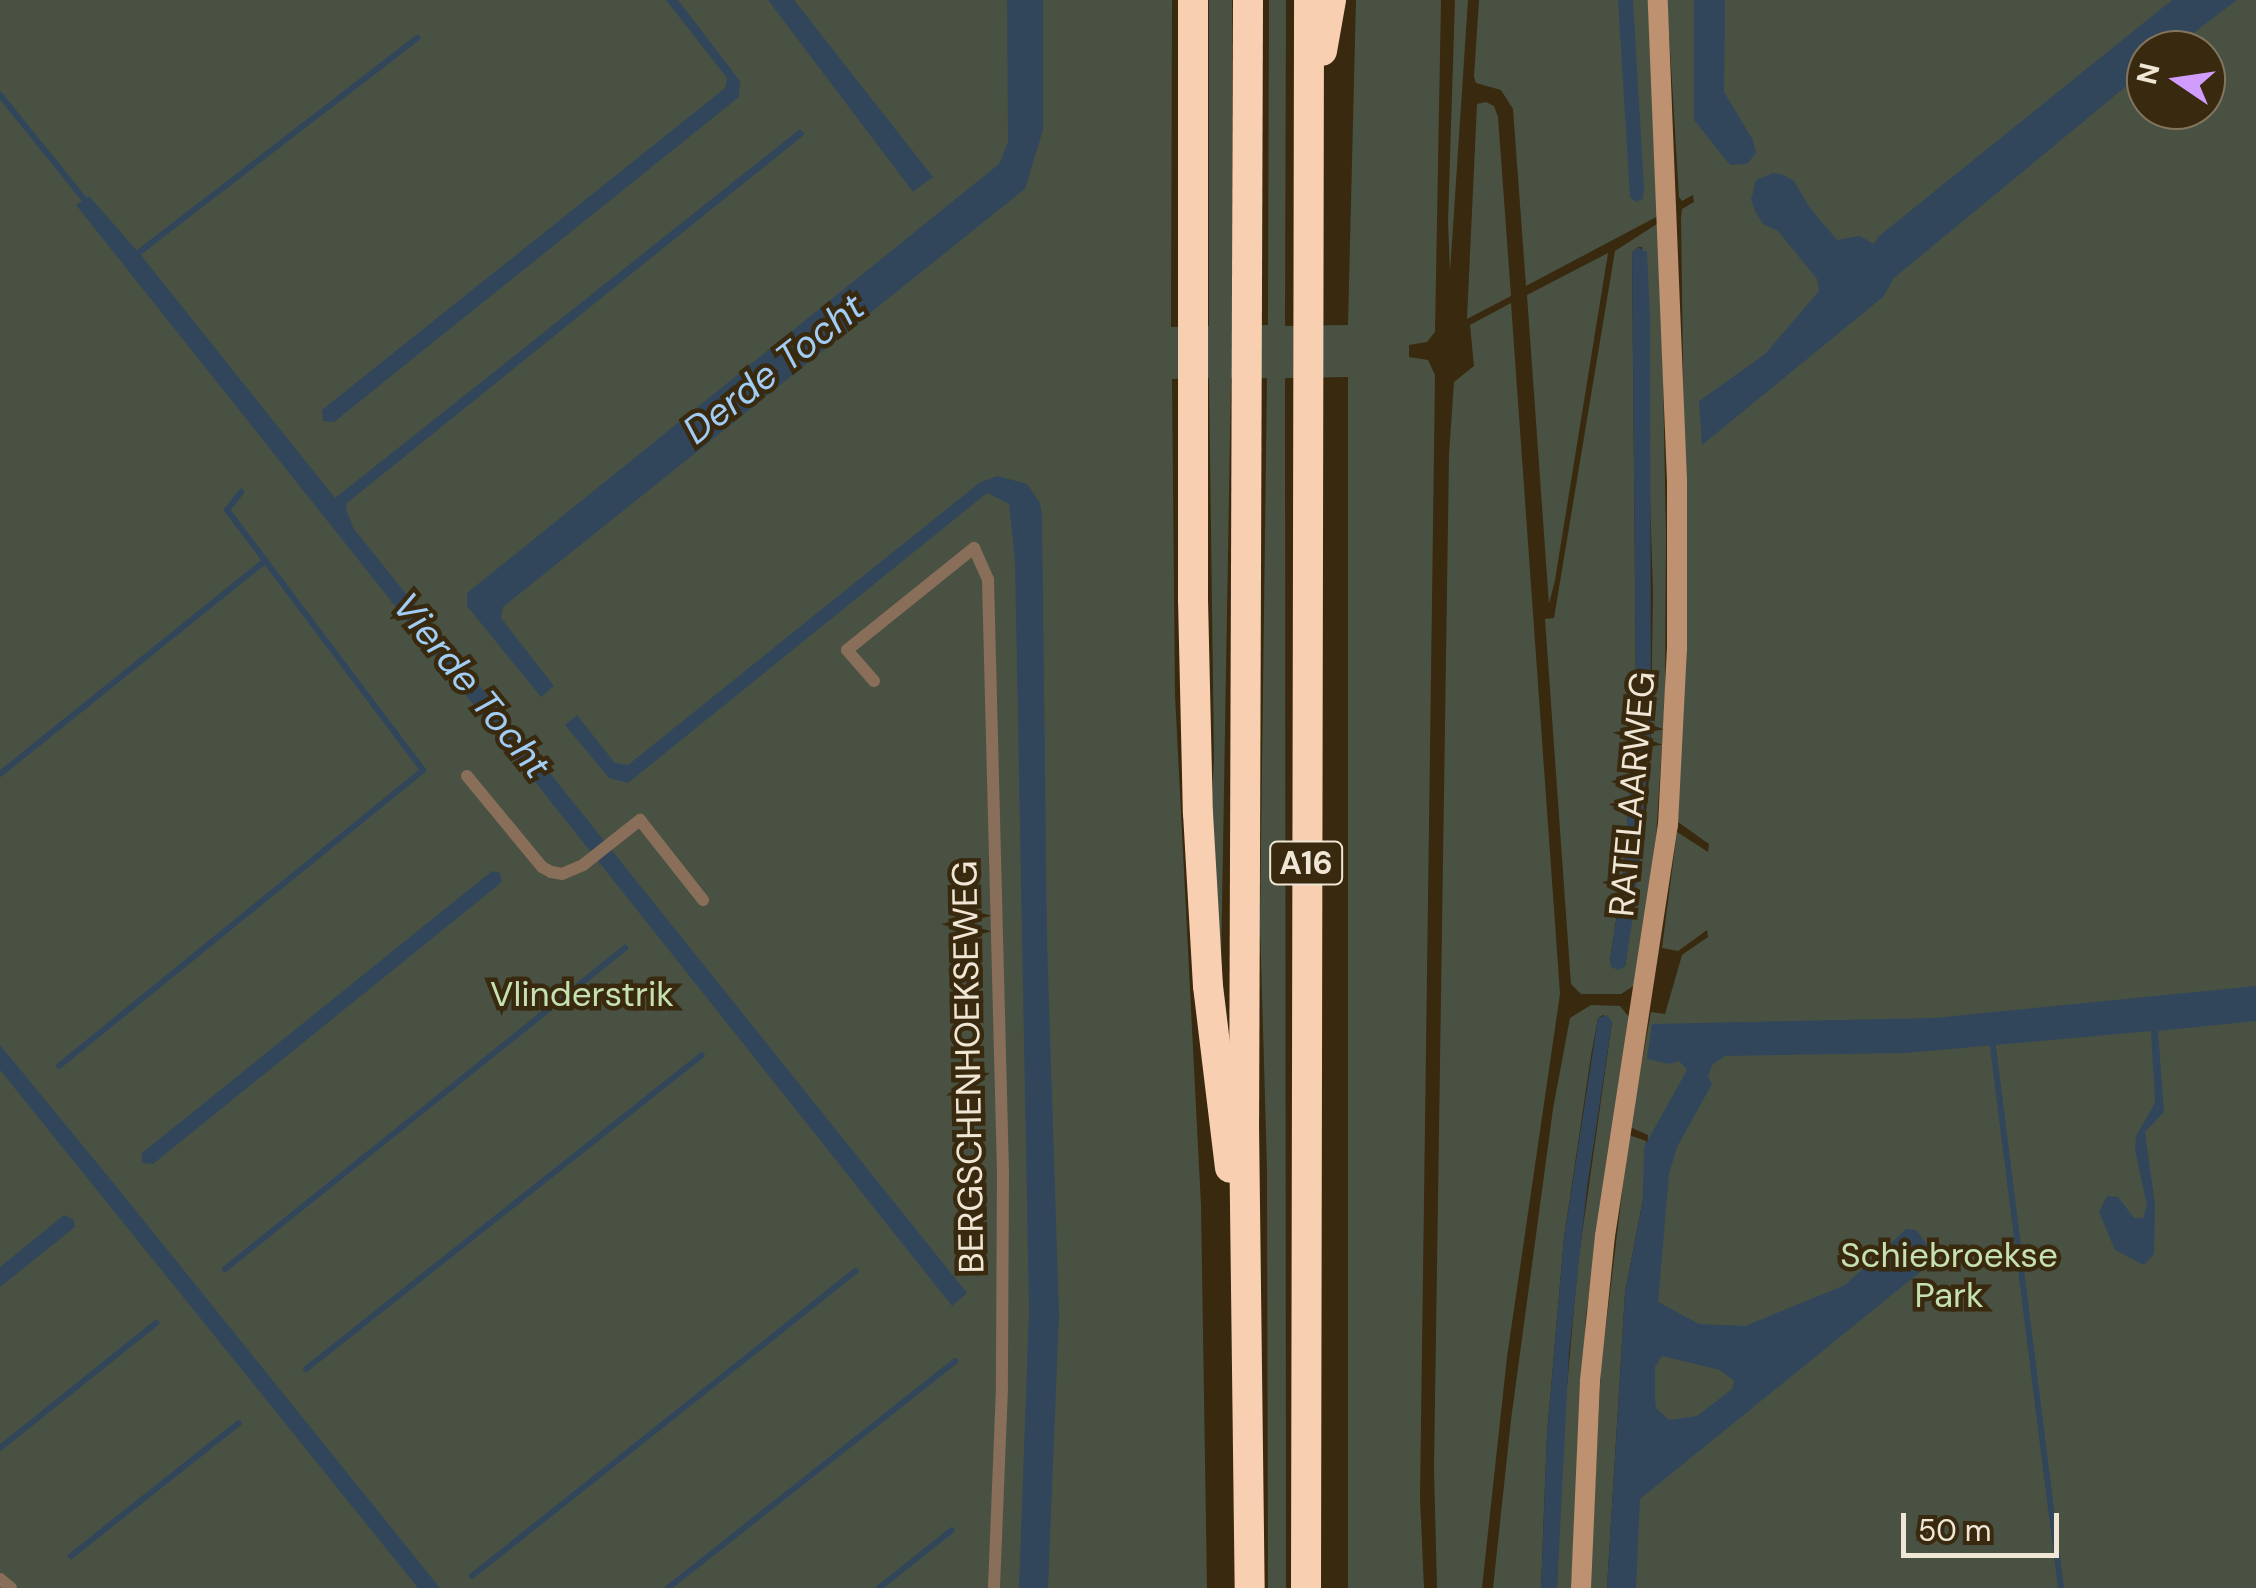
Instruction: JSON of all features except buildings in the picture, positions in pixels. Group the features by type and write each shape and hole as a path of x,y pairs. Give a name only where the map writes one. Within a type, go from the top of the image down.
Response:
{"highway":[{"name":"A16","path":"1193,0 1198,813 1220,1109 1250,1284"},
{"name":"A16","path":"1248,0 1244,1124 1250,1284 1250,1588"},
{"name":"A16","path":"1306,1588 1308,0"},
{"name":"A16","path":"1307,138 1331,0"}],"street":[{"name":"RATELAARWEG","path":"1580,1588 1585,1460 1602,1256 1668,825 1677,649 1677,481 1658,0"}],"lane":[{"name":"BERGSCHENHOEKSEWEG","path":"874,681 847,650 974,548 988,580 1003,1171 1002,1388 994,1588"},
{"path":"467,776 542,867 562,874 585,864 640,820 704,900"},
{"path":"0,1579 11,1588"}],"green space":[{"name":"Vlinderstrik","path":"0,0 1172,0 1171,327 1209,326 1209,0 1232,0 1232,326 1268,325 1269,0 1286,0 1285,326 1348,325 1356,0 1441,0 1435,332 1427,342 1409,345 1409,357 1428,360 1435,375 1420,1498 1424,1588 1348,1588 1348,377 1285,378 1286,1588 1268,1588 1267,1169 1260,924 1267,378 1231,378 1220,1025 1207,870 1214,760 1209,378 1172,379 1175,695 1201,1205 1207,1588 0,1588"},
{"path":"1455,0 1468,0 1450,272 1448,221"},
{"path":"1479,0 1648,0 1660,215 1526,286 1513,109 1501,90 1476,83 1474,77"},
{"name":"Schiebroekse Park","path":"1667,0 2256,0 2256,1588 1623,1588 1648,1135 1630,1127 1651,1012 1665,1014 1682,955 1708,937 1707,930 1678,951 1662,948 1677,832 1708,852 1709,844 1678,822 1686,584 1681,217 1682,209 1694,202 1693,195 1682,201"},
{"path":"1486,102 1494,106 1498,117 1511,296 1467,319 1477,104"},
{"path":"1660,222 1665,699 1656,837 1635,985 1621,994 1581,994 1571,984 1545,619 1554,618 1615,251","holes":["1642,247 1653,592 1651,727 1648,797 1625,967 1610,960 1624,868 1636,693 1632,253"]},
{"path":"1608,253 1555,580 1549,604 1527,295"},
{"path":"1511,303 1560,994 1507,1357 1482,1588 1437,1588 1434,1469 1449,455 1454,382 1474,366 1470,325"},
{"path":"1591,1005 1620,1006 1629,1017 1586,1315 1571,1588 1557,1588 1562,1443 1578,1263 1612,1022 1603,1015 1598,1018 1591,1056 1564,1238 1547,1434 1541,1588 1493,1588 1511,1420 1553,1109 1570,1018"},
{"path":"1629,1135 1646,1141 1643,1199 1625,1293 1607,1588 1590,1588 1601,1367"}],"water":[{"path":"666,0 678,0 740,81 739,97 334,422 323,421 322,410 725,88 727,78"},
{"path":"768,0 794,0 933,177 913,192"},
{"name":"Derde Tocht","path":"1007,0 1043,0 1043,130 1025,189 503,607 501,618 554,686 541,697 467,606 467,593 999,164 1008,142"},
{"path":"1618,0 1633,0 1644,188 1643,199 1636,202 1630,197"},
{"path":"1694,0 1725,0 1724,92 1753,140 1756,153 1747,164 1730,165 1694,120"},
{"path":"2172,0 2237,0 2197,30 2135,30"},
{"path":"2126,37 2126,87 1894,278 1883,297 1702,445 1699,401 1765,354 1819,291 1817,279 1778,231 1763,224 1756,213 1751,200 1756,180 1773,173 1794,181 1837,240 1860,236 1874,244 1879,236"},
{"path":"800,129 805,134 347,503 346,510 354,529 967,1293 952,1306 76,205 89,196 335,498"},
{"path":"1638,247 1647,252 1650,315 1651,727 1635,904 1625,967 1618,970 1611,967 1610,960 1624,868 1636,693 1632,253"},
{"path":"997,476 1027,484 1040,503 1042,516 1047,941 1059,1314 1048,1588 1019,1588 1029,1311 1015,561 1009,504 987,493 628,783 609,778 565,725 577,715 615,763 628,765 979,483"},
{"path":"492,871 500,873 502,882 153,1164 142,1163 142,1153"},
{"path":"2256,986 2256,1021 2158,1031 2164,1112 2145,1132 2155,1205 2154,1254 2144,1265 2115,1250 2099,1212 2107,1196 2118,1197 2134,1218 2143,1218 2147,1206 2135,1150 2136,1136 2155,1103 2151,1031 1906,1053 1725,1056 1713,1064 1708,1076 1712,1084 1677,1147 1669,1174 1658,1302 1699,1324 1745,1326 1845,1285 1906,1229 1916,1230 1928,1246 1925,1268 1640,1499 1636,1588 1607,1588 1625,1293 1643,1199 1644,1147 1687,1070 1679,1061 1669,1064 1647,1059 1652,1024 1934,1018","holes":["1662,1356 1720,1370 1734,1381 1732,1389 1697,1416 1669,1420 1656,1408 1655,1367"]},
{"path":"1607,1015 1612,1022 1587,1188 1569,1353 1557,1588 1541,1588 1547,1434 1564,1238 1598,1018"},
{"path":"0,1045 440,1588 418,1588 0,1070"},
{"path":"64,1215 73,1219 75,1227 0,1287 0,1267"}],"waterway":[{"path":"133,257 417,38"},
{"name":"Vierde Tocht","path":"0,95 88,204"},
{"path":"59,1066 423,770 227,510 241,492"},
{"path":"0,774 266,560"},
{"path":"225,1269 625,948"},
{"path":"1992,1039 2061,1588"},
{"path":"306,1369 702,1055"},
{"path":"472,1576 856,1271"},
{"path":"0,1448 156,1323"},
{"path":"668,1588 955,1361"},
{"path":"71,1556 239,1423"},
{"path":"879,1588 952,1530"}]}
